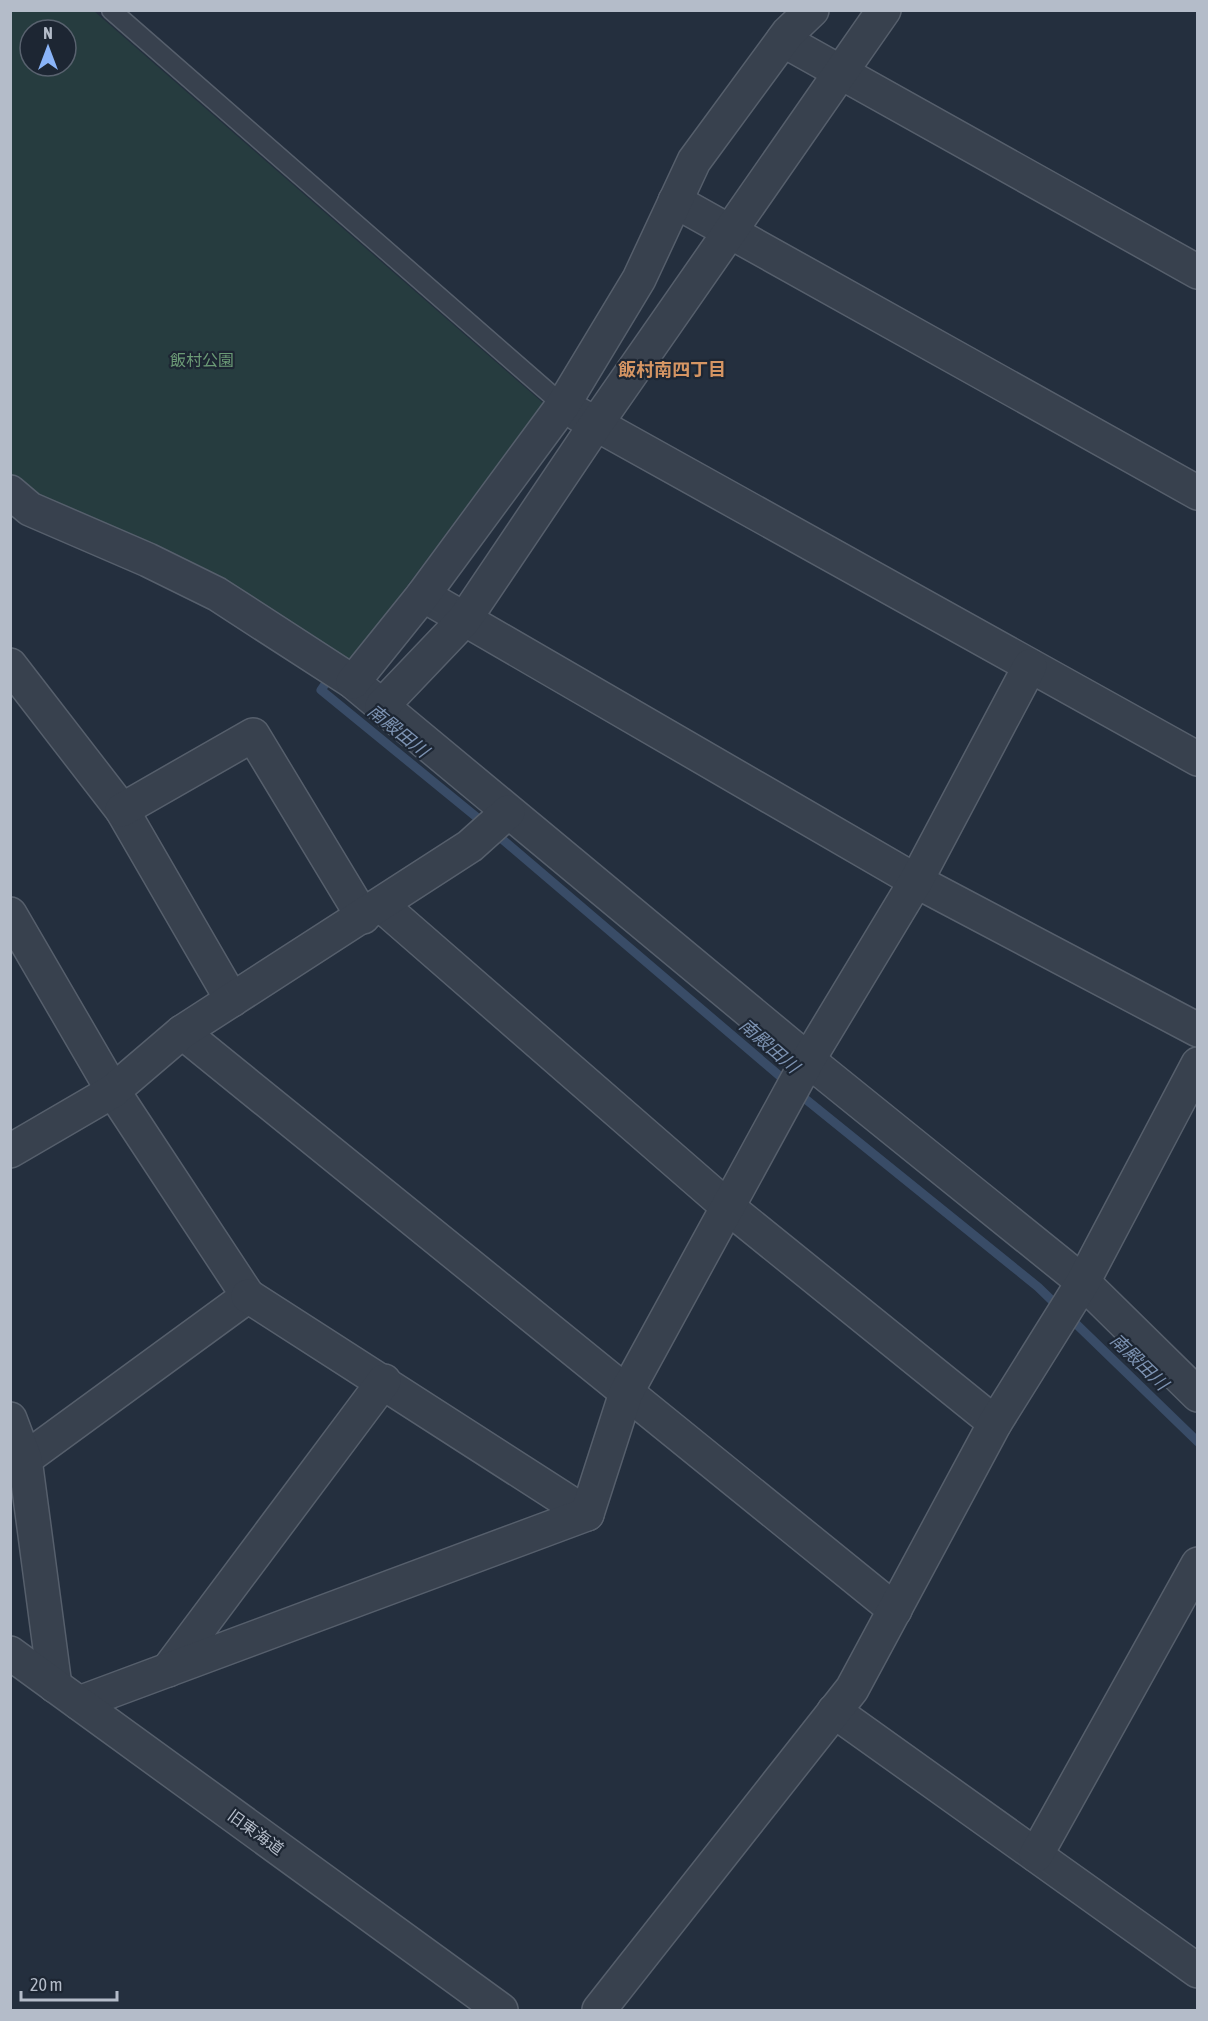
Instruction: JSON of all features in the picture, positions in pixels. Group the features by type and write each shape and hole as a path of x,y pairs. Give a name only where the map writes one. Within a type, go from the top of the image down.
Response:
{"street":[{"path":"353,682 423,595 563,405 639,279 694,161 783,40 812,10"},
{"path":"382,706 464,620 596,424 884,10"},
{"path":"783,40 1197,272"},
{"path":"675,201 1197,493"},
{"path":"563,405 1197,759"},
{"path":"10,492 30,509 148,560 218,594 353,682 505,814 804,1066 1079,1288 1197,1395"},
{"path":"423,595 916,881 1197,1030"},
{"path":"10,665 122,810 232,1000"},
{"path":"587,1514 626,1393 729,1208 804,1066 916,881 1030,666"},
{"path":"122,810 253,735 372,911 729,1208 995,1423"},
{"path":"10,1151 113,1091 182,1032 372,911 477,839 505,814"},
{"path":"10,914 113,1091 248,1296 384,1381 587,1514"},
{"path":"182,1032 895,1610"},
{"path":"598,2010 852,1689 995,1423 1079,1288 1197,1064"},
{"path":"25,1459 248,1296"},
{"path":"168,1670 384,1381"},
{"path":"10,1419 25,1459 67,1695 168,1670 587,1514"},
{"path":"1036,1855 1197,1564"},
{"name":"旧東海道","path":"12,1659 67,1695 501,2010"},
{"path":"834,1711 1197,1971"}],"lane":[{"path":"111,10 563,405"}],"green space":[{"name":"飯村公園","path":"11,11 94,11 543,403 341,675 34,495 11,475"}],"waterway":[{"name":"南殿田川","path":"328,680 321,690 485,824"},
{"name":"南殿田川","path":"495,833 788,1083"},
{"name":"南殿田川","path":"798,1093 1038,1287 1198,1442"}],"district":[{"name":"飯村南四丁目","path":"672,370"}]}
